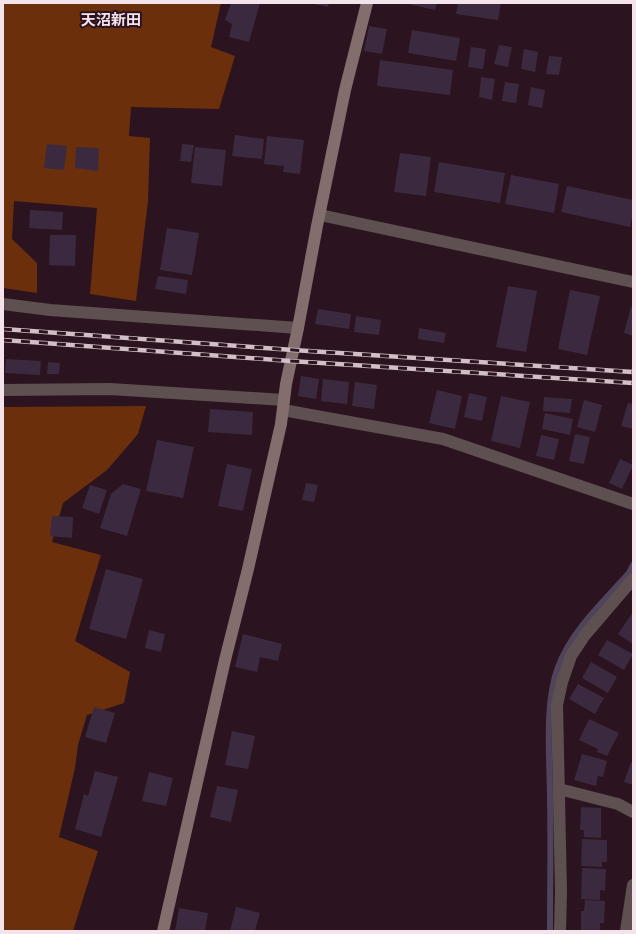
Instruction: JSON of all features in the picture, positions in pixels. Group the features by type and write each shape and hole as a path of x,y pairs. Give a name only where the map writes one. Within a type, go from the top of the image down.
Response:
{"street":[{"path":"163,931 225,660 282,424 286,384 345,90 367,3"},
{"path":"320,215 633,282"},
{"path":"3,304 50,310 298,328"},
{"path":"3,390 110,389 283,405 443,439 633,504"},
{"path":"560,931 561,891 557,705 562,682 571,656 586,635 633,579"},
{"path":"559,789 618,804 633,812"},
{"path":"626,931 633,885"}],"shaded area":[{"path":"3,3 221,3 211,47 235,56 219,109 131,107 129,136 150,138 148,201 136,301 90,294 97,208 14,201 12,239 37,263 37,293 3,288"},
{"path":"146,406 138,434 107,470 63,503 52,542 101,555 75,641 130,672 124,703 87,715 78,745 75,768 59,837 98,851 73,931 3,931 3,407"}],"building":[{"path":"231,3 260,3 249,42 229,37 232,24 225,20"},
{"path":"310,3 329,3 328,7"},
{"path":"404,3 437,3 435,10"},
{"path":"458,3 501,3 498,20 456,14"},
{"path":"369,26 387,29 382,54 364,51"},
{"path":"412,30 460,38 456,61 408,53"},
{"path":"499,45 512,47 508,67 494,64"},
{"path":"471,47 486,49 483,69 468,67"},
{"path":"524,49 538,52 535,72 521,69"},
{"path":"549,56 562,57 559,75 546,74"},
{"path":"380,60 453,70 450,95 377,86"},
{"path":"481,77 495,79 492,100 479,97"},
{"path":"505,82 519,84 516,103 502,101"},
{"path":"531,87 545,90 542,108 528,105"},
{"path":"235,135 264,139 262,159 232,156"},
{"path":"267,136 304,140 300,174 283,172 284,166 264,164"},
{"path":"47,144 67,146 64,170 44,168"},
{"path":"182,144 194,145 191,162 180,161"},
{"path":"76,147 99,148 98,171 75,168"},
{"path":"195,147 226,150 222,186 191,183"},
{"path":"400,153 431,157 426,196 394,192"},
{"path":"439,162 505,173 500,203 434,192"},
{"path":"511,175 559,184 554,213 505,204"},
{"path":"567,186 633,200 633,213 630,227 561,212"},
{"path":"30,210 63,212 62,230 29,228"},
{"path":"167,228 199,233 192,275 160,270"},
{"path":"50,235 76,235 75,266 49,265"},
{"path":"158,276 188,280 186,294 155,289"},
{"path":"508,286 537,291 526,352 496,347"},
{"path":"570,290 600,296 587,355 558,349"},
{"path":"631,307 633,307 633,336 624,333"},
{"path":"318,309 351,314 349,329 315,324"},
{"path":"356,316 381,320 379,335 354,332"},
{"path":"419,328 446,333 444,343 418,339"},
{"path":"6,359 41,361 40,375 5,373"},
{"path":"48,362 60,363 59,374 47,374"},
{"path":"301,376 319,379 316,399 298,396"},
{"path":"323,379 349,382 347,404 321,401"},
{"path":"355,382 377,385 374,409 352,406"},
{"path":"437,390 462,396 455,429 429,423"},
{"path":"469,393 487,397 482,421 464,417"},
{"path":"501,396 530,402 520,448 491,441"},
{"path":"544,397 572,399 570,413 543,411"},
{"path":"584,400 602,405 595,432 577,427"},
{"path":"628,403 633,404 633,429 621,426"},
{"path":"210,409 253,412 252,435 208,432"},
{"path":"545,413 573,419 570,435 542,429"},
{"path":"575,434 590,437 584,464 569,461"},
{"path":"541,435 559,439 554,460 536,456"},
{"path":"157,440 194,447 183,498 146,491"},
{"path":"620,459 633,465 622,489 609,483"},
{"path":"227,464 252,469 243,511 218,506"},
{"path":"306,483 318,485 314,502 302,500"},
{"path":"123,484 141,489 127,536 100,528 111,494"},
{"path":"90,485 107,490 99,514 82,508"},
{"path":"52,516 73,517 72,538 50,536"},
{"path":"106,569 143,579 126,639 89,629"},
{"path":"633,612 633,644 618,634"},
{"path":"149,630 165,634 161,652 145,648"},
{"path":"243,634 282,644 278,661 260,657 257,672 235,667"},
{"path":"607,640 633,654 624,670 598,655"},
{"path":"591,662 617,677 608,693 582,678"},
{"path":"578,684 604,698 595,714 569,699"},
{"path":"94,707 115,713 106,743 85,737"},
{"path":"589,719 619,733 607,756 597,752 598,749 579,740"},
{"path":"232,731 255,736 248,769 225,765"},
{"path":"582,754 607,761 603,777 598,776 596,786 574,780"},
{"path":"631,762 633,763 633,785 624,782"},
{"path":"95,771 118,777 101,837 75,829 84,794 88,796"},
{"path":"149,772 173,778 166,806 142,801"},
{"path":"217,786 238,790 231,822 210,817"},
{"path":"581,807 601,808 601,838 584,837 584,830 580,830"},
{"path":"582,839 607,840 607,862 602,862 602,867 581,866"},
{"path":"582,868 606,869 605,891 600,890 600,900 581,899"},
{"path":"585,900 605,901 604,923 600,923 600,931 581,931 581,911 584,911"},
{"path":"236,907 260,913 255,931 230,931"},
{"path":"179,908 208,913 205,931 175,931"}],"waterway":[{"path":"550,931 549,715 554,681 558,667 571,641 589,617 629,573 633,565"}],"railway":[{"path":"3,329 293,350 633,372"},
{"path":"3,340 290,361 633,383"}],"district":[{"name":"天沼新田","path":"111,20"}]}
